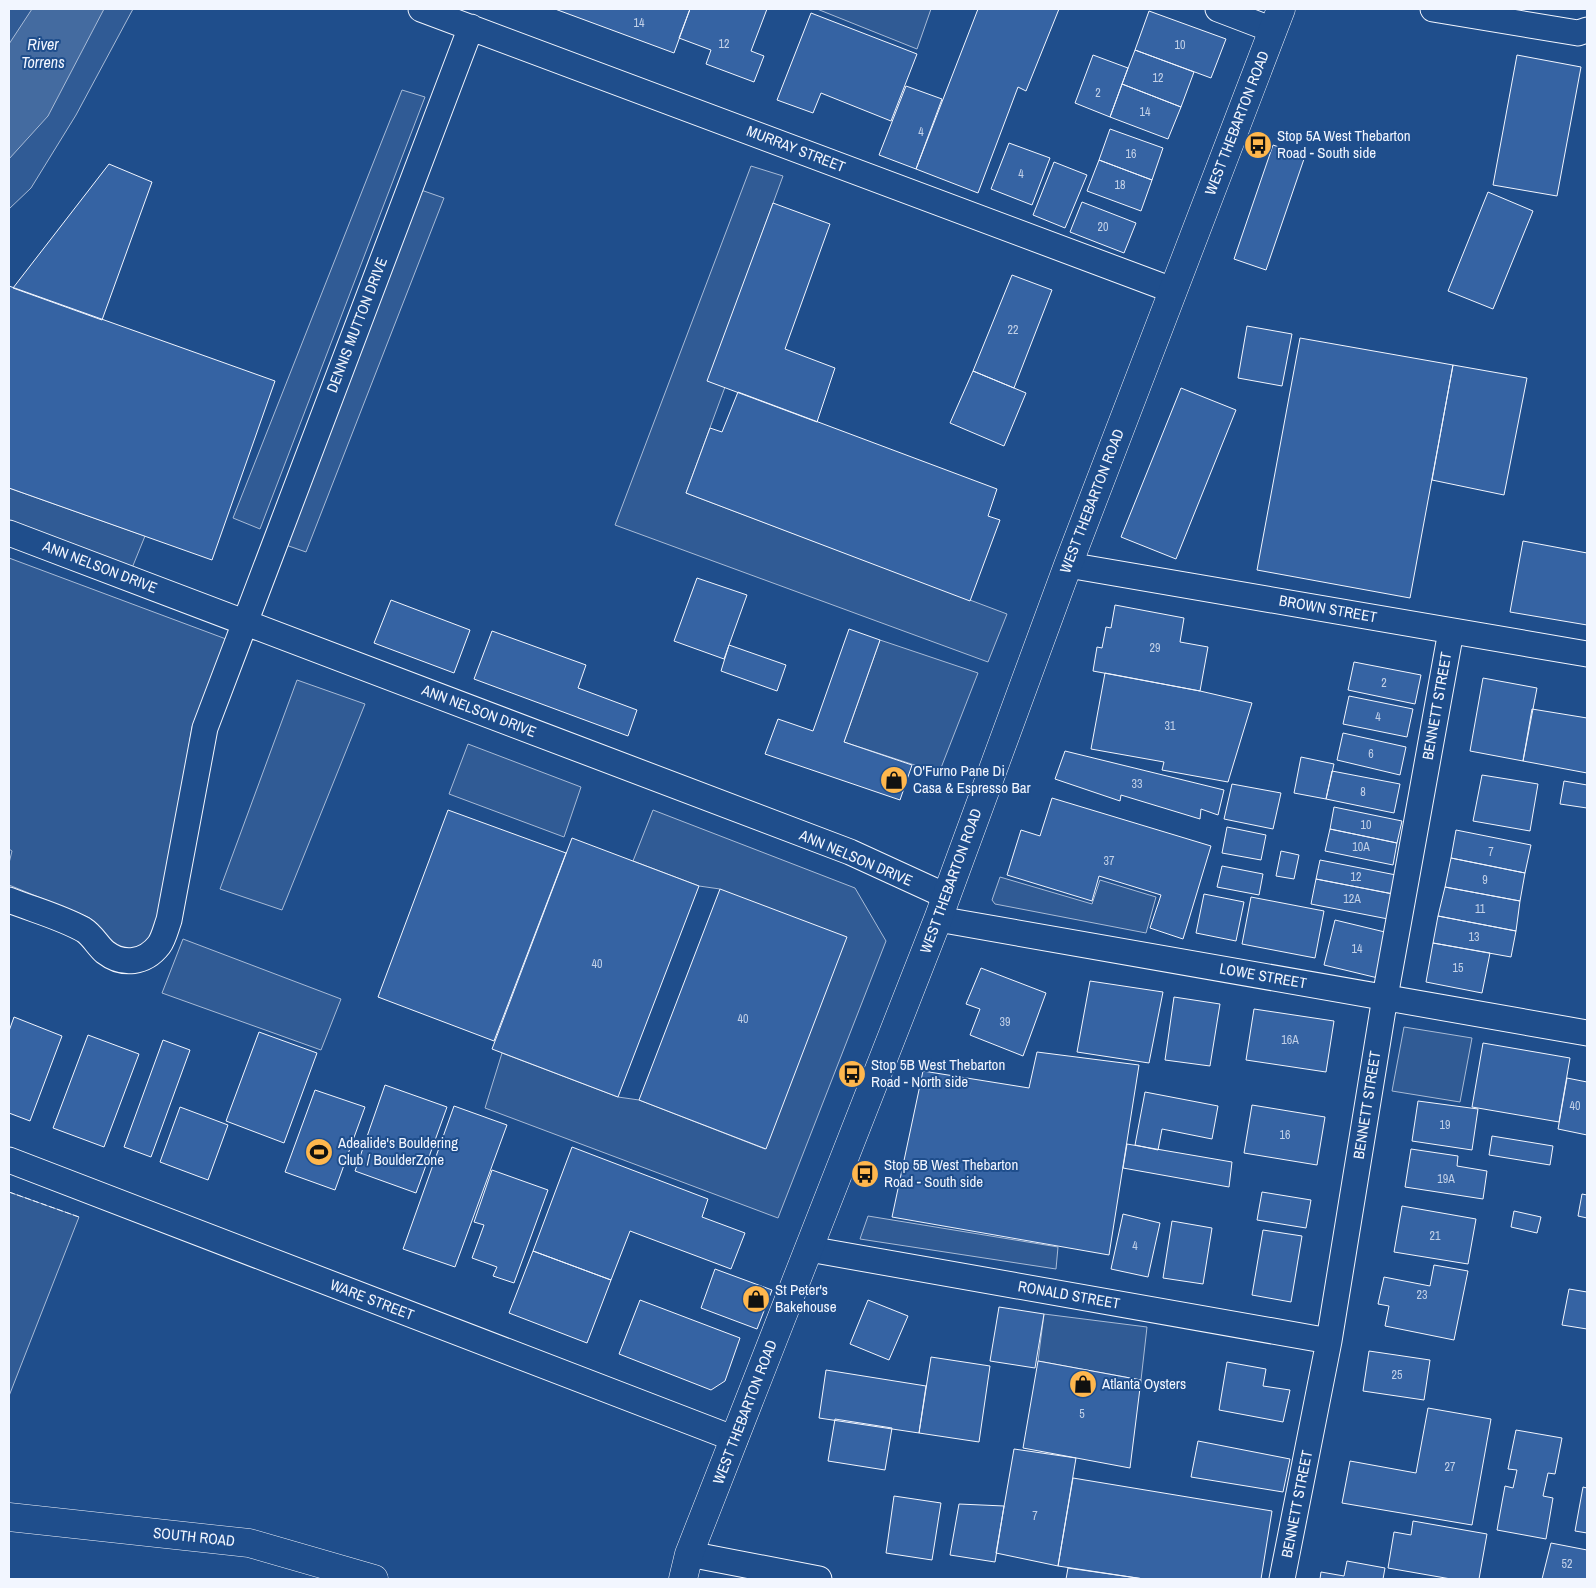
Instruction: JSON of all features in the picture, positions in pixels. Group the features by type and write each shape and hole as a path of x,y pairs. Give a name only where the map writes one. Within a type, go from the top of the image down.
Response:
{"main road":[{"name":"WEST THEBARTON ROAD","path":"674,1579 686,1567 942,908 1068,565 1277,20"},
{"name":"SOUTH ROAD","path":"9,1517 249,1543 374,1579"}],"street":[{"name":"MURRAY STREET","path":"421,9 1172,290"},
{"path":"1218,9 1277,20"},
{"path":"1433,9 1578,33 1587,30"},
{"name":"DENNIS MUTTON DRIVE","path":"9,900 86,931 106,952 123,961 142,959 159,945 169,920 205,728 471,27"},
{"name":"ANN NELSON DRIVE","path":"9,533 850,852 942,908"},
{"name":"BROWN STREET","path":"1068,565 1587,654"},
{"name":"BENNETT STREET","path":"1282,1579 1329,1341 1385,997 1451,631"},
{"name":"LOWE STREET","path":"942,908 1385,997 1587,1033"},
{"name":"WARE STREET","path":"9,1160 735,1439"},
{"name":"RONALD STREET","path":"809,1249 1329,1341"},
{"path":"686,1567 820,1579"}],"shaded area":[{"path":"9,9 133,9 76,115 31,188 9,209"},
{"path":"817,9 931,9 917,49"},
{"path":"402,90 425,97 260,529 233,518"},
{"path":"751,166 783,176 708,381 725,387 686,493 1007,614 988,662 615,525"},
{"path":"421,190 444,198 306,552 283,544"},
{"path":"9,488 145,536 132,568 9,523"},
{"path":"9,558 226,639 192,727 164,902 159,922 142,948 120,949 107,939 90,918 9,885 9,863 12,851 9,849"},
{"path":"880,640 978,673 939,773 844,742"},
{"path":"297,680 365,704 282,910 220,889"},
{"path":"468,744 581,787 564,837 449,794"},
{"path":"653,810 855,888 886,941 778,1218 485,1108 502,1053 618,1097 639,1100 765,1149 720,889 699,886 633,861"},
{"path":"1000,877 1092,904 1100,880 1156,897 1146,933 995,904 992,900"},
{"path":"183,939 341,999 321,1050 162,993"},
{"path":"1404,1027 1472,1038 1460,1102 1392,1091"},
{"path":"9,1192 79,1217 9,1396"},
{"path":"868,1216 1058,1247 1056,1269 860,1239"},
{"path":"1044,1314 1147,1327 1141,1380 1038,1361"}],"water":[{"name":"River Torrens","path":"32,9 104,9 48,116 9,159 9,44"}],"building":[{"path":"555,9 690,9 674,53"},
{"path":"690,9 767,9 751,51 764,56 754,82 706,64 711,50 679,38"},
{"path":"978,9 1059,9 1026,91 1018,87 978,193 916,169"},
{"path":"1149,11 1226,39 1211,78 1135,50"},
{"path":"811,13 917,54 891,121 821,93 813,113 777,100"},
{"path":"1135,50 1194,72 1181,107 1122,84"},
{"path":"1093,55 1128,68 1110,117 1075,103"},
{"path":"1517,55 1581,67 1557,196 1493,185"},
{"path":"1122,84 1181,107 1168,139 1110,117"},
{"path":"906,86 942,99 916,169 879,155"},
{"path":"1110,129 1163,148 1152,180 1099,160"},
{"path":"1009,143 1050,158 1032,205 991,189"},
{"path":"1273,145 1305,156 1266,270 1234,259"},
{"path":"1099,160 1152,180 1141,211 1087,191"},
{"path":"1054,162 1087,175 1065,228 1033,215"},
{"path":"109,164 152,182 102,320 13,288"},
{"path":"1488,192 1533,211 1493,309 1448,291"},
{"path":"1082,202 1136,223 1124,253 1070,232"},
{"path":"773,203 830,224 785,349 835,368 817,422 707,381"},
{"path":"1012,275 1052,290 1014,388 973,371"},
{"path":"9,286 275,381 212,560 9,488"},
{"path":"1247,326 1292,334 1282,386 1238,378"},
{"path":"1300,338 1453,365 1410,598 1257,570"},
{"path":"1453,365 1527,378 1504,495 1432,480"},
{"path":"973,371 1026,393 1004,446 950,423"},
{"path":"1181,388 1236,410 1176,559 1121,537"},
{"path":"738,392 997,489 988,516 1000,520 970,601 686,493 710,428 722,432"},
{"path":"1523,541 1587,553 1587,625 1510,612"},
{"path":"697,578 747,595 724,659 674,641"},
{"path":"391,600 470,630 454,673 374,643"},
{"path":"1115,605 1184,618 1180,642 1208,647 1200,691 1093,671 1097,647 1102,648 1106,627 1111,628"},
{"path":"849,629 880,640 844,742 912,765 900,800 765,754 778,719 813,731"},
{"path":"492,631 586,665 578,688 637,710 628,736 474,679"},
{"path":"729,645 786,665 777,691 721,671"},
{"path":"1354,662 1421,675 1415,704 1348,690"},
{"path":"1105,673 1252,703 1228,782 1162,770 1164,762 1091,749"},
{"path":"1483,678 1537,688 1523,761 1470,751"},
{"path":"1349,696 1413,709 1407,737 1343,724"},
{"path":"1532,709 1587,718 1587,773 1523,761"},
{"path":"1343,733 1406,747 1400,775 1337,760"},
{"path":"1065,751 1224,790 1218,815 1201,809 1200,819 1121,795 1120,801 1055,779"},
{"path":"1301,757 1334,764 1326,799 1294,793"},
{"path":"1332,771 1400,784 1394,813 1326,799"},
{"path":"1482,775 1538,784 1530,831 1473,821"},
{"path":"1564,781 1587,785 1587,808 1560,804"},
{"path":"1232,784 1281,793 1273,829 1224,819"},
{"path":"1052,798 1211,846 1183,939 1150,928 1161,895 1099,876 1092,901 1007,875 1021,830 1040,836"},
{"path":"1334,807 1402,821 1397,843 1330,829"},
{"path":"448,810 566,853 494,1041 378,997"},
{"path":"1227,827 1266,835 1261,860 1222,853"},
{"path":"1330,829 1397,843 1393,865 1325,851"},
{"path":"1456,830 1531,845 1525,873 1451,858"},
{"path":"572,838 699,886 618,1097 492,1049"},
{"path":"1281,851 1299,855 1294,879 1276,876"},
{"path":"1451,858 1525,873 1520,901 1445,887"},
{"path":"1320,860 1396,875 1393,894 1316,879"},
{"path":"1222,866 1263,874 1259,895 1217,887"},
{"path":"1316,879 1393,894 1388,919 1311,904"},
{"path":"1445,887 1520,901 1516,931 1438,916"},
{"path":"720,889 847,937 766,1149 639,1100"},
{"path":"1204,894 1244,902 1236,941 1196,933"},
{"path":"1251,897 1324,911 1315,958 1242,944"},
{"path":"1438,916 1516,931 1511,957 1433,943"},
{"path":"1335,920 1389,933 1378,978 1324,965"},
{"path":"1433,943 1490,953 1482,993 1426,982"},
{"path":"981,968 1046,993 1023,1056 970,1035 980,1009 966,1004"},
{"path":"1090,981 1163,992 1149,1063 1077,1052"},
{"path":"1174,997 1220,1004 1210,1066 1165,1060"},
{"path":"1254,1009 1334,1021 1326,1072 1246,1060"},
{"path":"14,1017 62,1036 30,1121 9,1113 9,1031"},
{"path":"259,1032 317,1053 284,1143 226,1121"},
{"path":"88,1035 139,1054 104,1147 53,1128"},
{"path":"163,1040 190,1050 151,1157 124,1147"},
{"path":"1483,1043 1570,1058 1559,1122 1472,1107"},
{"path":"1037,1052 1139,1065 1109,1255 892,1217 923,1071 1029,1088"},
{"path":"1567,1078 1587,1082 1587,1135 1558,1129"},
{"path":"385,1085 447,1107 416,1193 355,1171"},
{"path":"315,1090 365,1107 335,1190 285,1172"},
{"path":"1145,1092 1218,1106 1212,1139 1162,1129 1158,1150 1135,1145"},
{"path":"1418,1101 1478,1109 1472,1150 1412,1141"},
{"path":"1252,1105 1325,1117 1317,1165 1244,1153"},
{"path":"454,1106 507,1125 455,1267 403,1249"},
{"path":"180,1107 228,1125 208,1180 160,1162"},
{"path":"1492,1136 1553,1146 1550,1165 1489,1155"},
{"path":"1127,1144 1232,1162 1229,1187 1123,1168"},
{"path":"572,1147 708,1199 702,1217 745,1233 731,1269 630,1231 611,1280 533,1251"},
{"path":"1411,1149 1458,1156 1457,1166 1487,1171 1483,1199 1405,1187"},
{"path":"492,1170 548,1190 514,1283 493,1276 497,1267 472,1258 484,1225 474,1222"},
{"path":"1262,1192 1311,1200 1306,1228 1257,1220"},
{"path":"1582,1194 1587,1195 1587,1218 1578,1216"},
{"path":"1402,1206 1476,1219 1468,1264 1394,1252"},
{"path":"1514,1211 1541,1217 1537,1233 1511,1227"},
{"path":"1123,1214 1160,1223 1148,1277 1111,1269"},
{"path":"1172,1221 1212,1228 1203,1284 1163,1278"},
{"path":"1263,1230 1302,1236 1291,1302 1252,1295"},
{"path":"533,1251 611,1280 587,1343 509,1313"},
{"path":"1434,1265 1468,1271 1454,1340 1385,1326 1389,1306 1378,1304 1384,1277 1430,1286"},
{"path":"715,1269 772,1290 757,1329 701,1308"},
{"path":"1569,1289 1587,1292 1587,1329 1562,1325"},
{"path":"640,1300 740,1338 725,1381 711,1390 619,1354"},
{"path":"868,1300 908,1316 889,1360 850,1344"},
{"path":"999,1307 1044,1314 1035,1368 990,1361"},
{"path":"1369,1351 1430,1360 1424,1400 1363,1391"},
{"path":"931,1357 990,1366 979,1442 919,1433"},
{"path":"1038,1361 1141,1380 1130,1468 1023,1448"},
{"path":"1227,1362 1266,1369 1263,1386 1290,1390 1283,1422 1219,1410"},
{"path":"826,1370 926,1386 919,1433 819,1418"},
{"path":"1428,1408 1491,1419 1472,1525 1342,1503 1350,1461 1416,1473"},
{"path":"835,1419 892,1428 885,1470 828,1461"},
{"path":"1516,1430 1562,1438 1555,1474 1548,1473 1543,1496 1553,1498 1546,1539 1497,1530 1505,1486 1513,1488 1517,1470 1508,1469"},
{"path":"1198,1441 1290,1459 1283,1492 1191,1477"},
{"path":"1014,1449 1076,1458 1058,1566 996,1553"},
{"path":"1073,1478 1272,1511 1261,1579 1144,1579 1058,1566"},
{"path":"1583,1487 1587,1488 1587,1533 1575,1531"},
{"path":"894,1496 941,1503 932,1560 886,1553"},
{"path":"959,1504 1004,1506 995,1562 950,1555"},
{"path":"1413,1521 1487,1534 1479,1579 1451,1579 1388,1568 1394,1532 1411,1535"},
{"path":"1551,1543 1587,1550 1587,1579 1542,1579"},
{"path":"1347,1561 1385,1568 1383,1579 1320,1579 1321,1572 1344,1576"},
{"path":"1068,1568 1144,1579 1066,1579"}],"fence":[{"path":"9,1192 79,1217"}],"place":[{"name":"Stop 5A West Thebarton Road - South side","path":"1258,145"},
{"name":"O'Furno Pane Di Casa & Espresso Bar","path":"894,780"},
{"name":"Stop 5B West Thebarton Road - North side","path":"852,1074"},
{"name":"Adealide's Bouldering Club / BoulderZone","path":"319,1152"},
{"name":"Stop 5B West Thebarton Road - South side","path":"865,1174"},
{"name":"St Peter's Bakehouse","path":"756,1299"},
{"name":"Atlanta Oysters","path":"1083,1384"}]}
